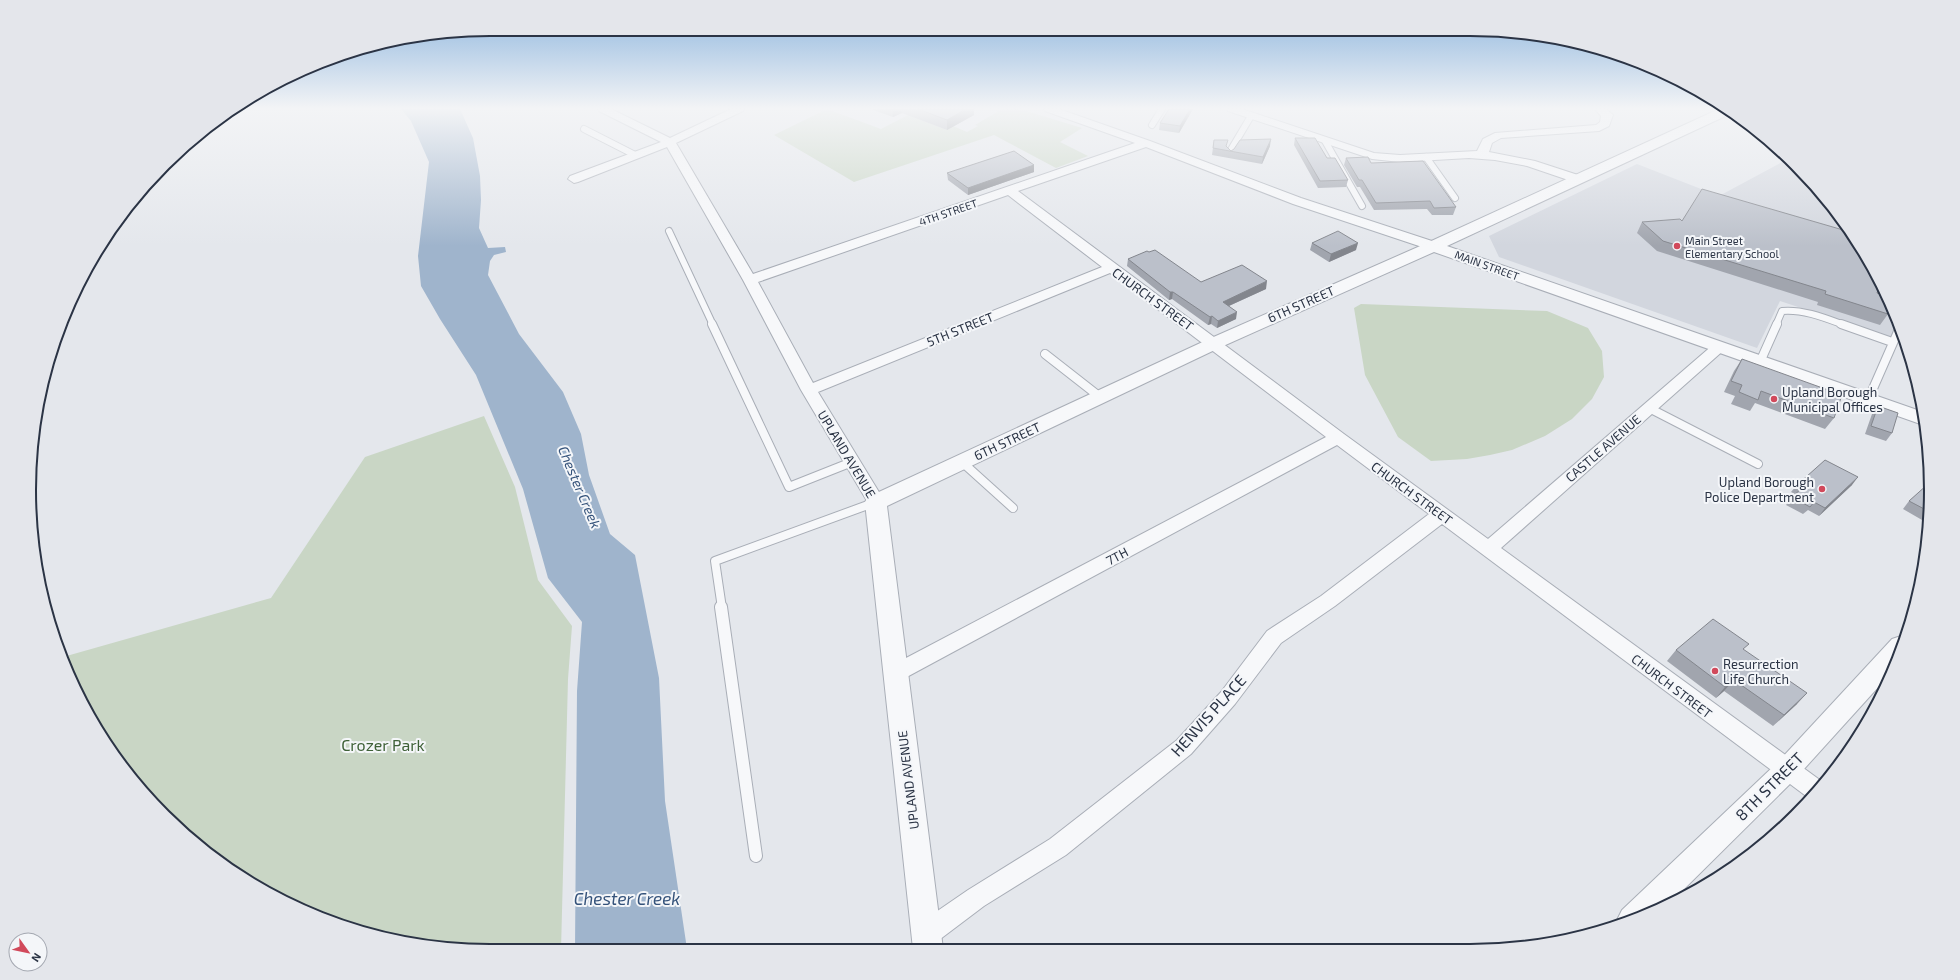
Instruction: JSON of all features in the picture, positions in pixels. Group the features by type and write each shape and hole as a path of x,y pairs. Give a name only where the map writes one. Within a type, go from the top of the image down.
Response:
{"street":[{"path":"574,179 635,155"},
{"name":"UPLAND AVENUE","path":"677,155 750,280 809,390 876,502 927,941"},
{"name":"4TH STREET","path":"750,280 1112,155"},
{"name":"MAIN STREET","path":"1177,155 1297,201 1433,246 1918,417"},
{"path":"1370,155 1378,157 1482,155 1511,158 1577,179"},
{"name":"6TH STREET","path":"876,502 1215,343 1433,246 1630,155"},
{"name":"CHURCH STREET","path":"1009,190 1111,268 1215,343 1338,438 1786,771 1812,788"},
{"name":"5TH STREET","path":"809,390 1111,268"},
{"name":"CASTLE AVENUE","path":"1488,549 1719,347"},
{"name":"7TH","path":"896,673 1338,438"},
{"name":"HENVIS PLACE","path":"927,941 976,898 1058,847 1184,747 1228,698 1274,637 1328,601 1442,514"},
{"name":"8TH STREET","path":"1643,909 1786,771 1892,655"}],"lane":[{"path":"1333,155 1362,206"},
{"path":"1426,157 1456,198"},
{"path":"669,231 789,487 852,462"},
{"path":"1760,362 1782,311 1787,310 1806,313 1892,342"},
{"path":"1868,400 1896,334"},
{"path":"1045,354 1100,397"},
{"path":"1649,408 1758,464"},
{"path":"962,462 1013,508"},
{"path":"756,856 715,561 876,502"}],"shaded area":[{"name":"Main Street Elementary School","path":"1783,162 1811,191 1847,238 1877,289 1899,340 1780,301 1757,348 1499,257 1489,236 1637,164 1719,196"}],"green space":[{"path":"808,155 935,155 854,182"},
{"path":"1031,155 1085,155 1088,156 1056,168"},
{"path":"1361,304 1547,311 1588,328 1602,351 1604,377 1592,399 1572,419 1545,436 1512,450 1490,455 1467,459 1431,461 1398,437 1365,375 1354,308"},
{"name":"Crozer Park","path":"484,416 515,487 538,580 572,626 568,679 561,944 460,943 401,935 372,929 344,920 289,897 263,883 214,850 169,811 149,789 130,766 97,717 71,664 68,656 271,598 365,457"}],"water":[{"name":"Chester Creek","path":"426,155 476,155 480,176 481,200 479,228 488,248 505,247 506,252 494,255 490,261 488,275 519,334 563,392 581,434 589,475 610,534 635,555 659,678 665,801 686,944 575,944 577,691 582,622 548,578 523,489 476,375 421,286 418,256 429,162"}],"building":[{"path":"1003,155 1019,155 1034,165 968,188 947,173"},
{"path":"1250,155 1264,155 1263,157"},
{"path":"1305,155 1325,155 1327,158 1335,158 1348,180 1320,181"},
{"path":"1368,157 1371,163 1423,161 1456,207 1434,208 1430,201 1376,203 1362,180 1359,180 1346,158"},
{"path":"1702,189 1841,229 1863,263 1888,314 1825,294 1826,291 1663,241 1642,222 1680,219 1682,221"},
{"path":"1338,231 1358,243 1331,254 1312,243"},
{"path":"1155,250 1201,282 1242,265 1267,281 1223,302 1237,312 1218,321 1173,292 1170,292 1128,259 1147,251 1149,252"},
{"path":"1742,359 1842,395 1834,418 1761,391 1758,400 1739,392 1742,385 1731,381"},
{"path":"1878,406 1898,413 1892,433 1871,426"},
{"name":"Upland Borough Police Department","path":"1825,460 1858,477 1825,508 1814,502 1810,507 1792,497 1802,488 1797,485"},
{"path":"1924,488 1923,509 1909,501"},
{"name":"Resurrection Life Church","path":"1713,619 1749,644 1743,649 1807,693 1784,715 1734,680 1725,687 1676,650"}],"place":[{"name":"Main Street Elementary School","path":"1677,246"},
{"name":"Upland Borough Municipal Offices","path":"1774,399"},
{"name":"Upland Borough Police Department","path":"1822,489"},
{"name":"Resurrection Life Church","path":"1715,671"}]}
